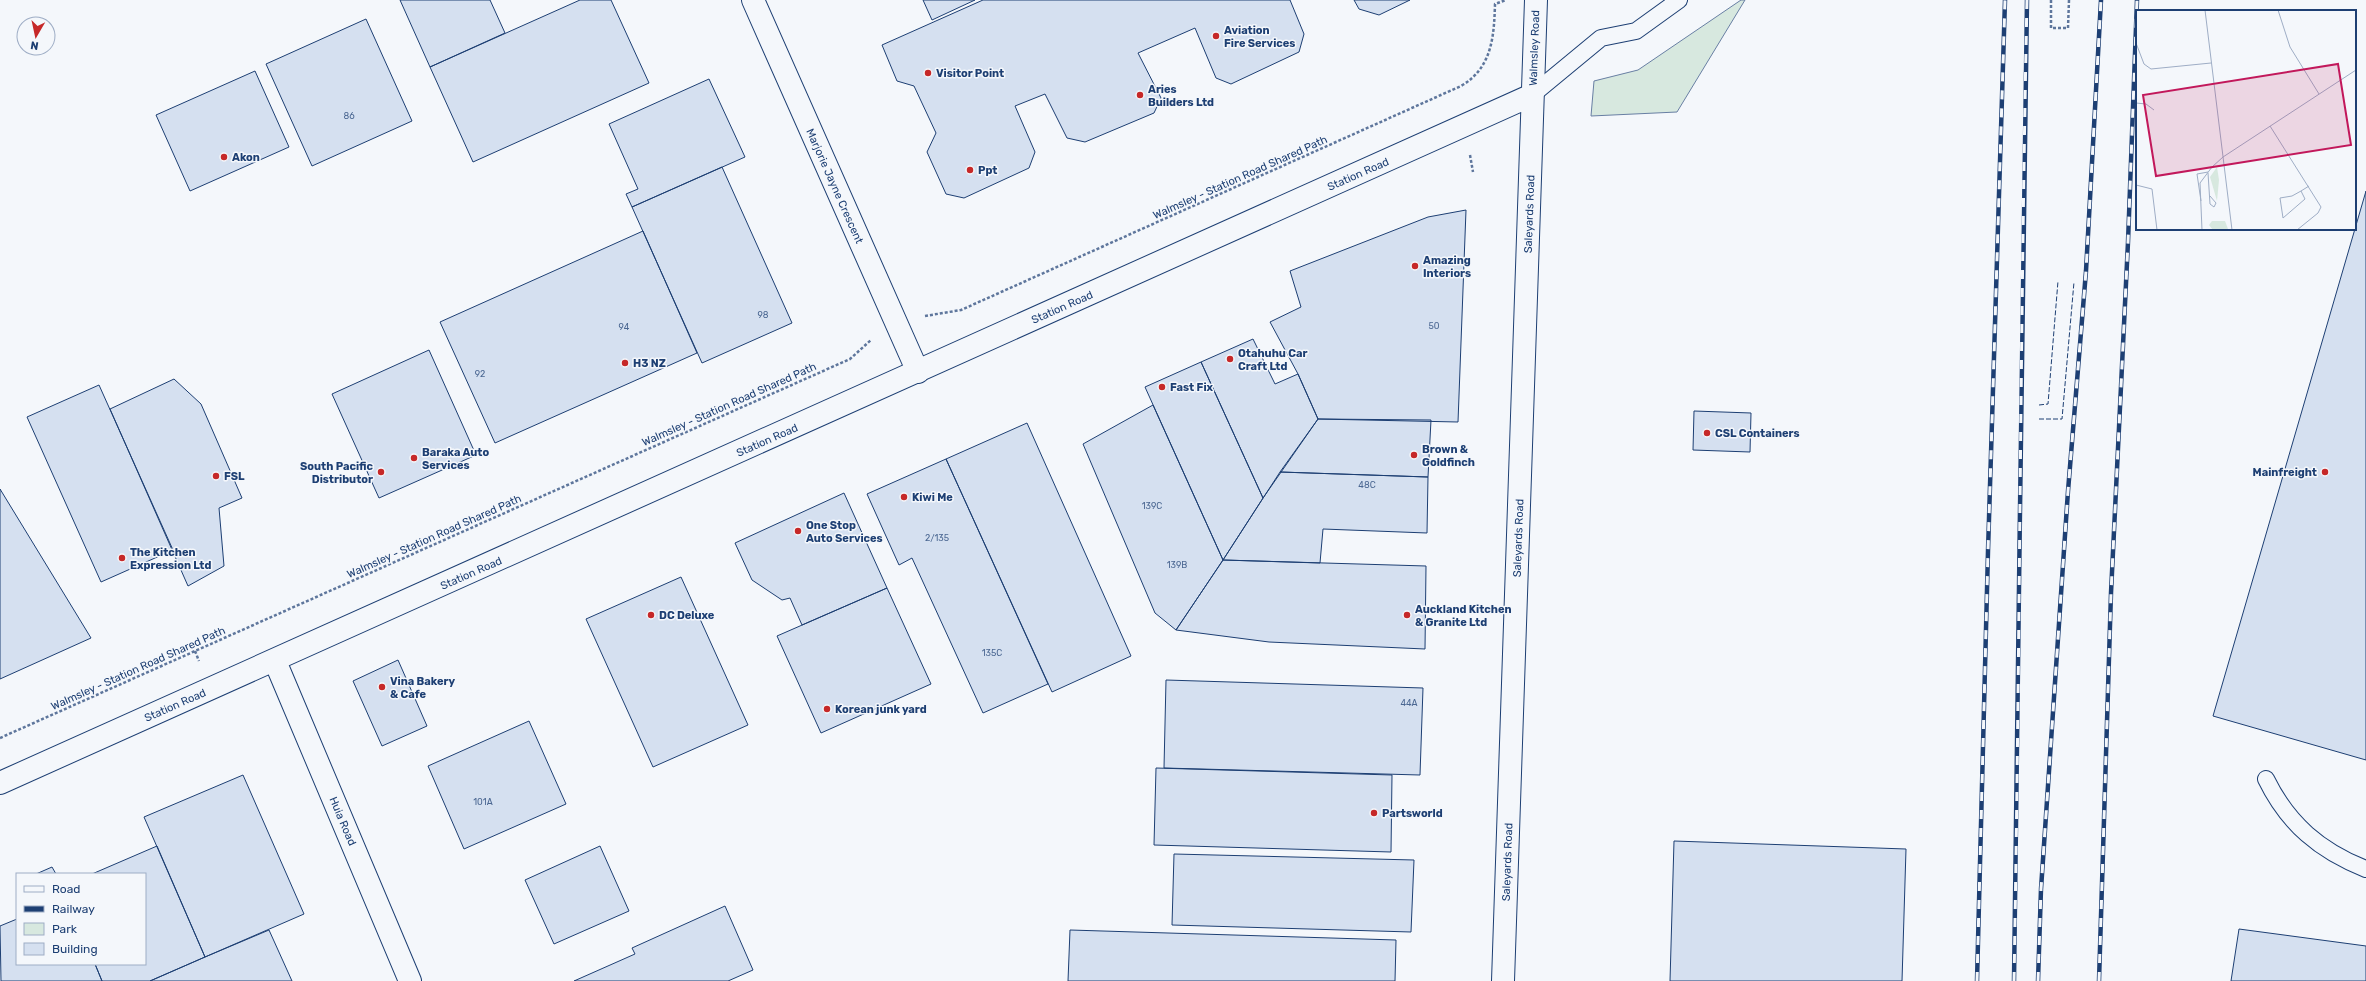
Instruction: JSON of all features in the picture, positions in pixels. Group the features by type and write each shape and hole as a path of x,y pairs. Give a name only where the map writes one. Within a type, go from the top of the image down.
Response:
{"street":[{"name":"Marjorie Jayne Crescent","path":"753,0 918,372"},
{"name":"Walmsley Road","path":"1532,95 1536,0"},
{"name":"Station Road","path":"0,783 275,661 1532,95"},
{"name":"Saleyards Road","path":"1503,981 1532,95"},
{"name":"Huia Road","path":"275,661 410,981"}],"lane":[{"path":"1532,95 1601,38 1636,31 1679,0"},
{"path":"2266,779 2298,828 2341,859 2366,870"}],"path":[{"name":"Walmsley - Station Road Shared Path","path":"930,314 961,310 1461,86 1473,79 1483,67 1490,51 1494,36 1495,0"},
{"path":"2051,0 2051,28 2068,28 2069,0"},
{"path":"1495,4 1501,2"},
{"name":"Walmsley - Station Road Shared Path","path":"0,738 850,359 868,341"}],"green space":[{"path":"1741,0 1745,0 1677,112 1591,116 1594,81 1638,70"}],"building":[{"path":"400,0 490,0 505,33 430,67"},
{"path":"580,0 611,0 649,83 473,162 430,67"},
{"path":"923,0 975,0 932,20"},
{"path":"983,0 1290,0 1304,34 1299,52 1231,84 1216,78 1195,28 1138,53 1161,98 1154,113 1085,142 1067,138 1045,94 1015,106 1035,152 1029,168 964,198 946,194 927,152 936,133 914,86 897,81 882,45"},
{"path":"1354,0 1410,0 1379,15 1359,9"},
{"path":"366,19 412,121 312,166 266,64"},
{"path":"255,71 289,147 190,191 156,115"},
{"path":"709,79 745,157 632,207 626,194 638,189 609,124"},
{"path":"722,167 792,323 702,363 632,207"},
{"name":"Mainfreight","path":"2366,191 2366,760 2213,716 2355,230 2356,230"},
{"path":"1466,210 1458,422 1318,419 1298,374 1270,322 1301,307 1290,271 1428,217"},
{"path":"643,231 697,353 495,443 440,322"},
{"path":"1253,339 1275,384 1298,374 1318,419 1263,498 1201,362"},
{"path":"429,350 476,455 379,498 332,394"},
{"path":"1201,362 1263,498 1223,560 1145,387"},
{"path":"174,379 201,404 242,498 219,508 224,566 188,586 110,409"},
{"path":"99,385 173,550 101,582 27,417"},
{"path":"1153,405 1223,560 1176,630 1155,613 1083,444"},
{"path":"1694,411 1751,413 1750,452 1693,450"},
{"path":"1318,419 1431,420 1428,477 1280,472"},
{"path":"1027,423 1131,656 1052,692 946,459"},
{"path":"946,459 1048,684 983,713 912,558 899,565 867,494"},
{"path":"1280,472 1428,477 1427,533 1323,529 1320,563 1223,560"},
{"path":"0,489 91,638 0,679"},
{"path":"844,493 887,588 802,625 790,598 782,600 752,580 735,543"},
{"path":"1223,560 1426,566 1425,649 1269,642 1176,630"},
{"path":"681,577 748,725 653,767 586,619"},
{"path":"887,588 931,684 821,733 777,636"},
{"path":"398,660 427,726 382,746 353,681"},
{"path":"1166,680 1423,688 1420,775 1164,768"},
{"path":"529,721 566,804 464,849 428,766"},
{"path":"1156,768 1392,775 1391,852 1154,845"},
{"path":"243,775 304,914 205,957 144,817"},
{"path":"1674,841 1906,849 1902,981 1670,981"},
{"path":"157,846 205,957 150,981 102,981 95,965 146,965 146,873 94,873"},
{"path":"600,846 629,911 554,944 525,880"},
{"path":"1174,854 1414,860 1411,932 1172,925"},
{"path":"52,867 55,873 38,873"},
{"path":"725,906 753,970 728,981 574,981 635,954 632,948"},
{"path":"16,919 16,965 95,965 102,981 1,981 0,926"},
{"path":"2239,929 2366,946 2366,981 2231,981"},
{"path":"269,930 292,981 150,981 205,957"},
{"path":"1070,930 1396,940 1395,981 1068,981"}],"railway":[{"path":"1977,981 1988,551 2005,0"},
{"path":"2014,981 2027,0"},
{"path":"2038,981 2041,889 2068,491 2086,271 2101,0"},
{"path":"2137,0 2137,10"},
{"path":"2099,981 2111,593 2128,242 2136,27"}],"fence":[{"path":"2039,405 2048,404 2058,281"},
{"path":"2039,419 2062,419 2074,282"}],"place":[{"name":"Aviation Fire Services","path":"1216,36"},
{"name":"Visitor Point","path":"928,73"},
{"name":"Aries Builders Ltd","path":"1140,95"},
{"name":"Akon","path":"224,157"},
{"name":"Ppt","path":"970,170"},
{"name":"Amazing Interiors","path":"1415,266"},
{"name":"Otahuhu Car Craft Ltd","path":"1230,359"},
{"name":"H3 NZ","path":"625,363"},
{"name":"Fast Fix","path":"1162,387"},
{"name":"CSL Containers","path":"1707,433"},
{"name":"Brown & Goldfinch","path":"1414,455"},
{"name":"Baraka Auto Services","path":"414,458"},
{"name":"South Pacific Distributor","path":"381,472"},
{"name":"Mainfreight","path":"2325,472"},
{"name":"FSL","path":"216,476"},
{"name":"Kiwi Me","path":"904,497"},
{"name":"One Stop Auto Services","path":"798,531"},
{"name":"The Kitchen Expression Ltd","path":"122,558"},
{"name":"DC Deluxe","path":"651,615"},
{"name":"Auckland Kitchen & Granite Ltd","path":"1407,615"},
{"name":"Vina Bakery & Cafe","path":"382,687"},
{"name":"Korean junk yard","path":"827,709"},
{"name":"Partsworld","path":"1374,813"}]}
